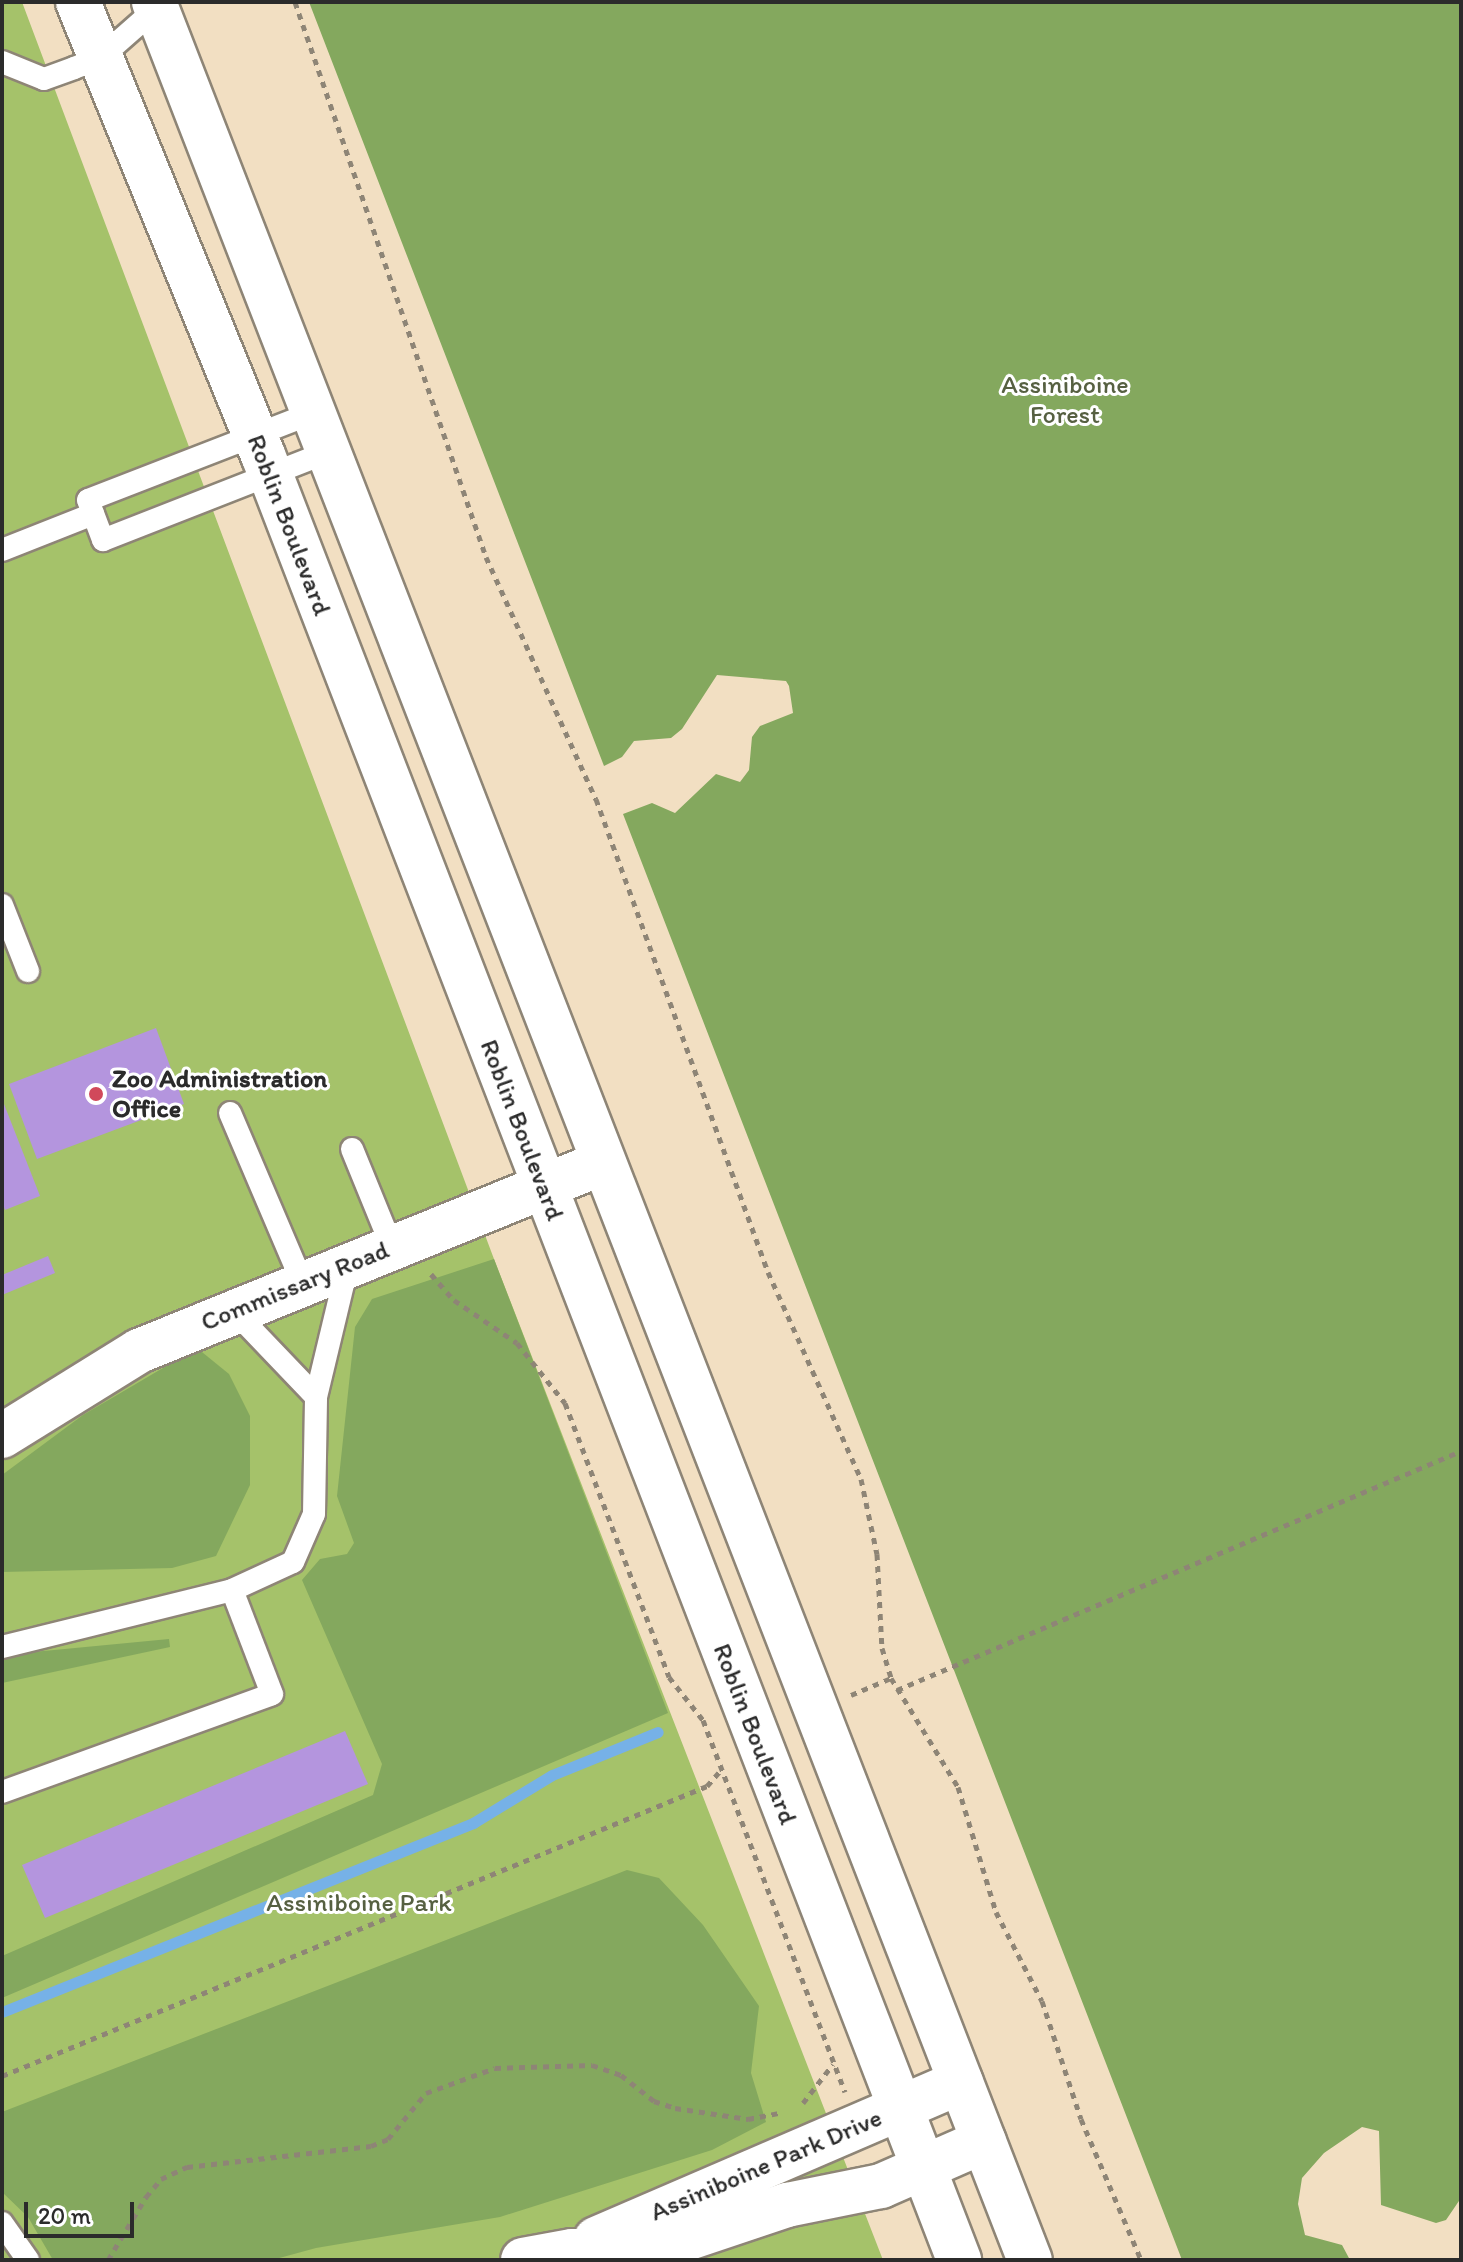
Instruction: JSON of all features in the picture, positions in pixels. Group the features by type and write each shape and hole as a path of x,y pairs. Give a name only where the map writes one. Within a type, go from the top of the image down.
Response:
{"main road":[{"name":"Roblin Boulevard","path":"78,2 262,456 959,2260"},
{"path":"156,5 318,434 1030,2260"},
{"name":"Commissary Road","path":"2,1436 139,1351 233,1310 602,1163"},
{"name":"Assiniboine Park Drive","path":"572,2251 619,2227 772,2168 858,2124 961,2082"},
{"name":"Assiniboine Park Drive","path":"523,2260 572,2251 630,2251 686,2239 787,2205 881,2186 984,2141"}],"lane":[{"path":"2,62 44,79 100,58 156,5"},
{"path":"2,550 90,507 262,456 318,434"},
{"path":"90,507 103,540 262,456 318,434"},
{"path":"2,905 28,971"},
{"path":"230,1113 302,1282"},
{"path":"352,1149 401,1243"},
{"path":"2,1647 232,1590 293,1562 308,1537 318,1465 316,1397 348,1264"},
{"path":"233,1310 316,1397"},
{"path":"2,1792 272,1694 232,1590"},
{"path":"2,2223 28,2260"}],"path":[{"path":"295,2 486,557 596,799 768,1272 861,1479 877,1554 882,1648 891,1678 958,1787 996,1912 1042,2001 1086,2132 1141,2260"},
{"path":"401,1243 436,1282 517,1343 565,1403 669,1677 703,1720 858,2124"},
{"path":"897,1690 1461,1451"},
{"path":"817,1718 837,1702 891,1678"},
{"path":"2,2076 707,1786 722,1769 758,1743"},
{"path":"796,2106 806,2102 834,2063"},
{"path":"108,2260 146,2197 161,2179 187,2167 371,2146 388,2139 426,2093 495,2068 592,2065 621,2075 654,2101 675,2108 748,2119 785,2110"}],"green space":[{"name":"Assiniboine Park","path":"2,2 22,2 494,1259 883,2260 2,2260"},
{"name":"Assiniboine Forest","path":"309,2 1461,2 1461,2198 1446,2220 1436,2223 1381,2205 1379,2131 1362,2127 1324,2153 1302,2178 1298,2204 1305,2235 1342,2245 1350,2260 1182,2260 623,814 652,803 675,813 716,774 740,782 749,770 752,737 760,726 793,713 789,686 786,681 717,675 682,729 671,738 634,741 622,757 604,766"},
{"path":"494,1259 668,1713 2,1998 2,1956 373,1795 382,1764 302,1580 320,1559 347,1554 354,1543 337,1496 355,1327 372,1299"},
{"path":"197,1348 229,1374 250,1416 250,1485 216,1556 172,1568 2,1572 2,1475 83,1415"},
{"path":"169,1639 170,1647 2,1683 2,1655"},
{"path":"627,1870 659,1878 703,1925 759,2006 751,2073 766,2122 712,2150 500,2217 316,2248 272,2260 53,2260 28,2217 2,2192 2,2112"}],"building":[{"name":"Zoo Administration Office","path":"156,1028 184,1104 37,1159 9,1084"},
{"path":"2,1099 40,1196 5,1210 2,1201"},
{"path":"48,1256 55,1273 2,1295 2,1275"},
{"path":"345,1731 368,1784 45,1918 22,1865"}],"waterway":[{"path":"2,2012 473,1823 552,1775 658,1732"}],"place":[{"name":"Zoo Administration Office","path":"96,1094"}]}
